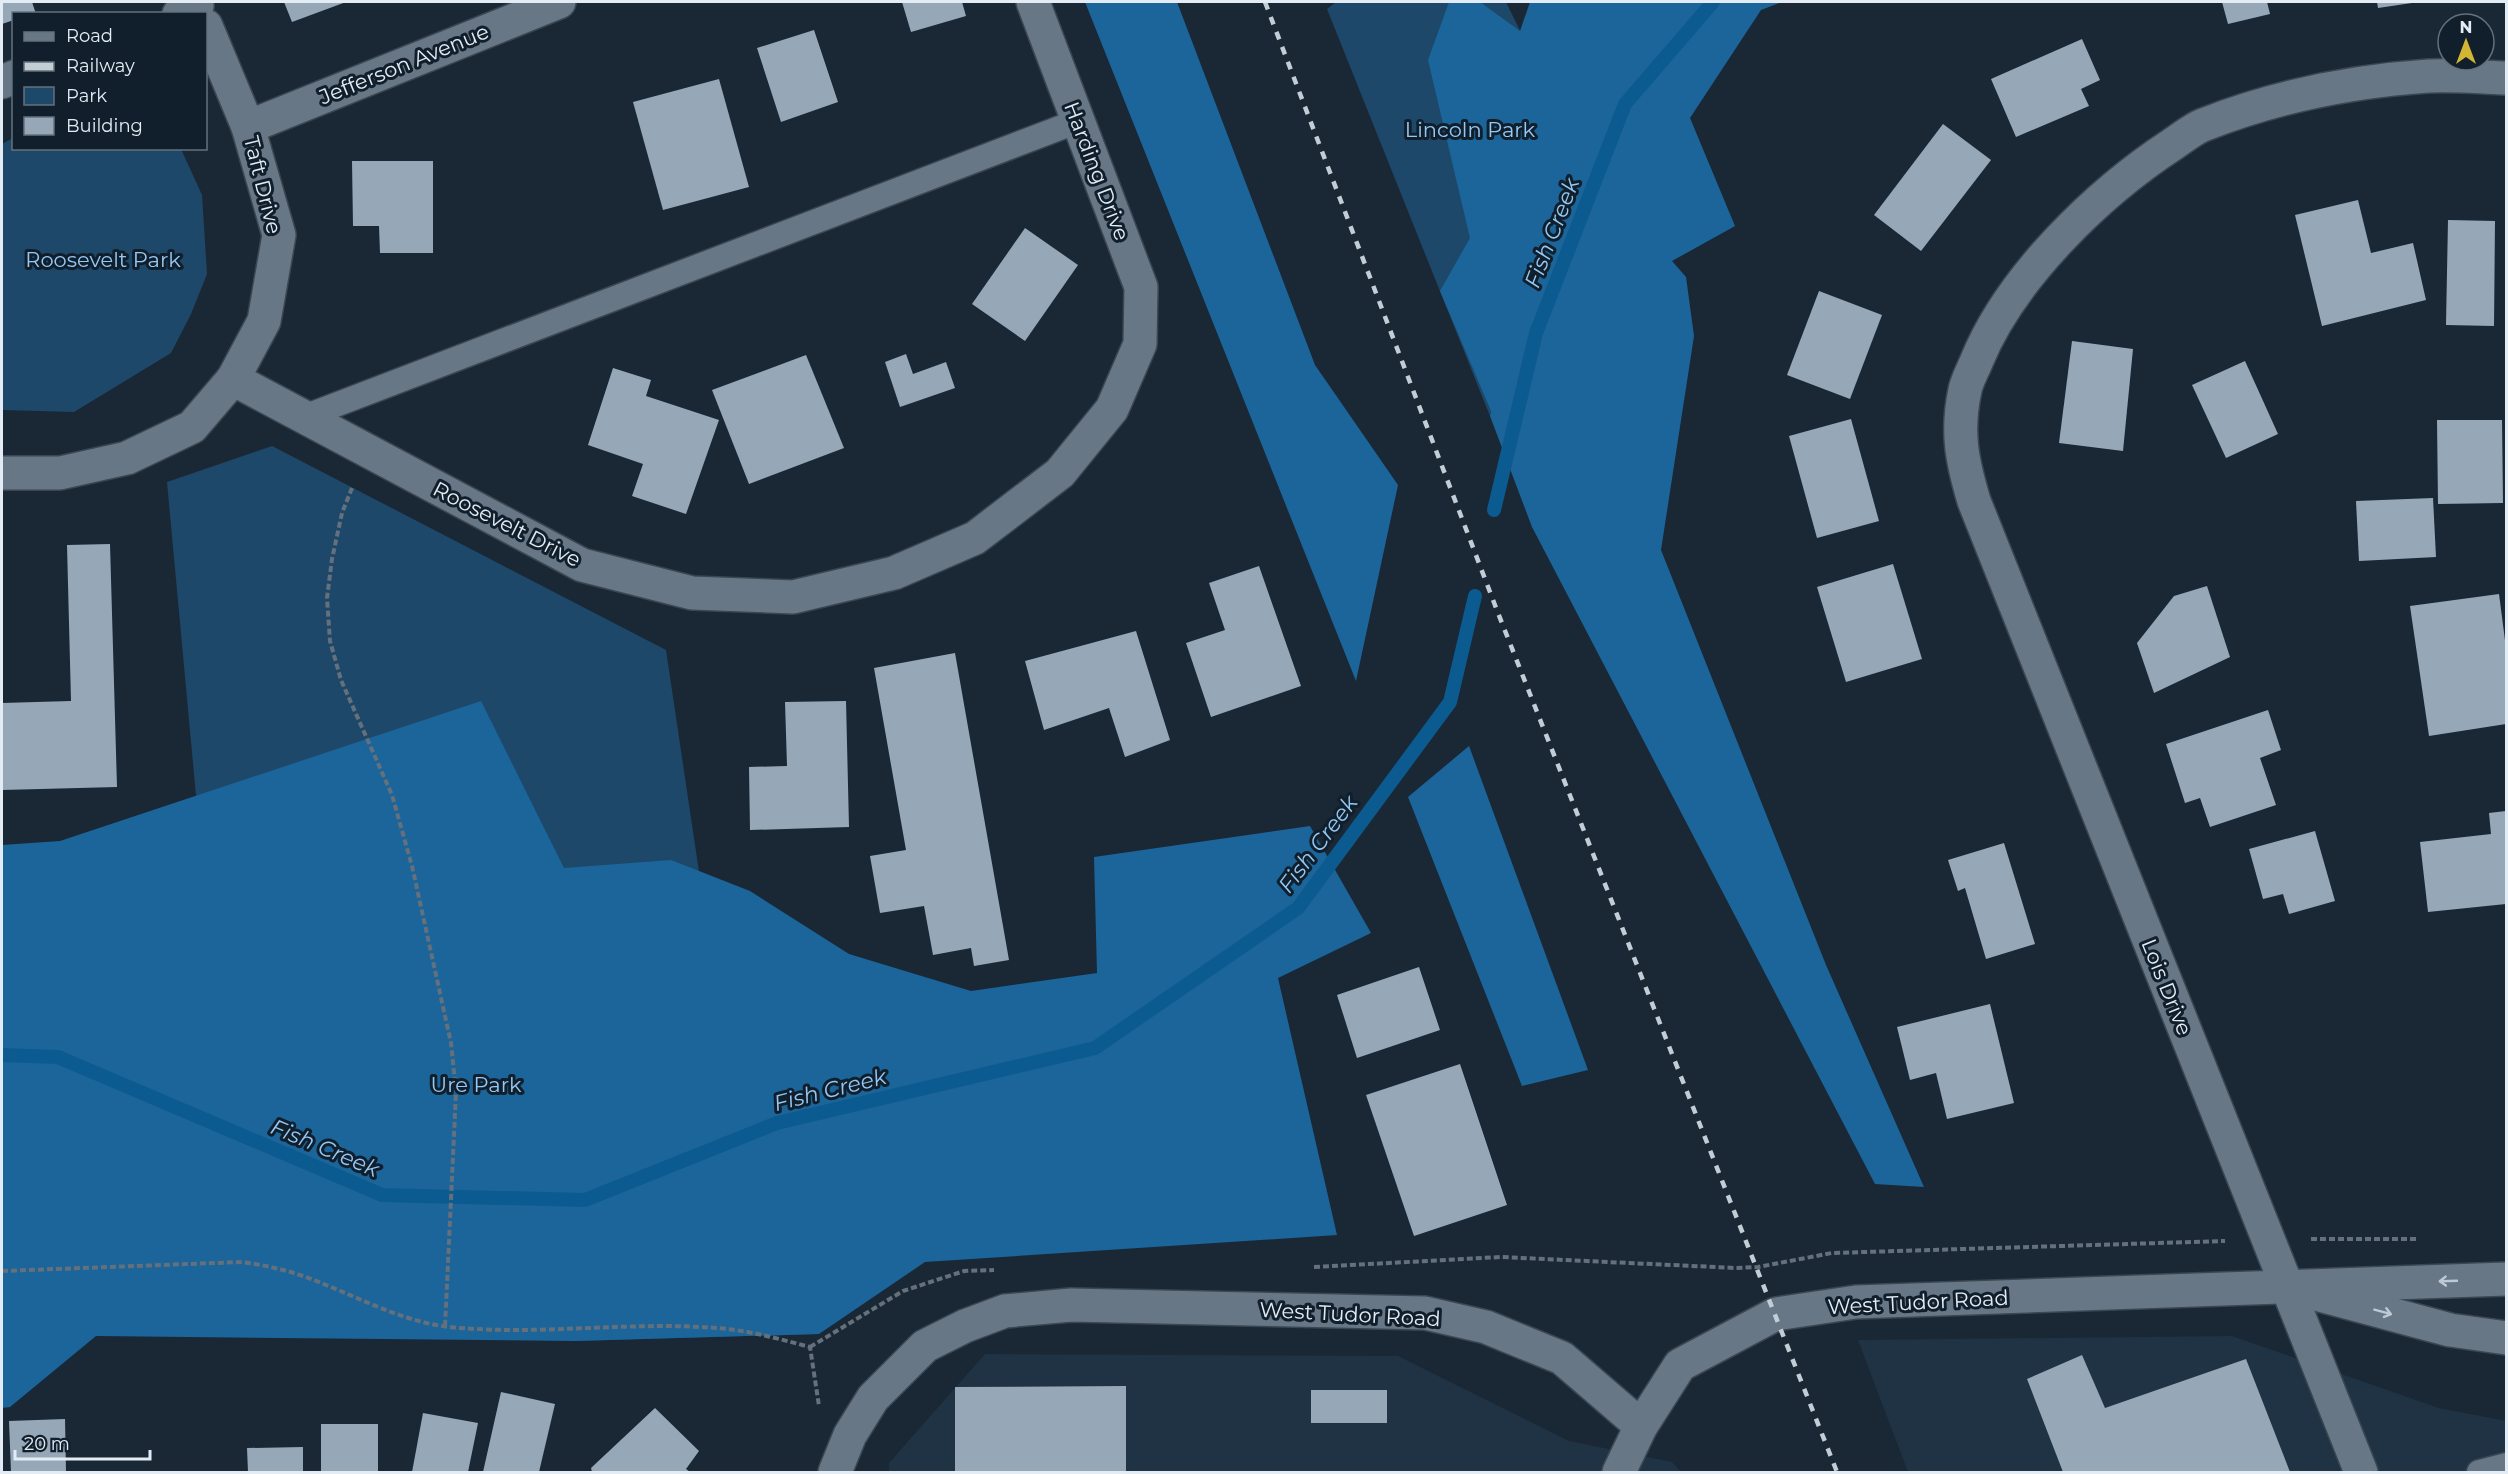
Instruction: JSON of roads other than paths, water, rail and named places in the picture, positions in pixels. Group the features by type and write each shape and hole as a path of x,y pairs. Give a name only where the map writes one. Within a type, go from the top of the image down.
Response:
{"street":[{"name":"Jefferson Avenue","path":"248,126 559,2"},
{"name":"Harding Drive","path":"1033,2 1141,288 1140,344"},
{"name":"Taft Drive","path":"207,38 248,126 279,235 264,321 233,379"},
{"name":"Lois Drive","path":"2361,1473 1974,501 1963,464 1959,427 1966,387 1988,334 2030,273 2085,215 2142,164 2201,126 2274,102 2360,83 2431,76 2506,78"},
{"name":"Roosevelt Drive","path":"233,379 582,565 692,593 793,597 894,573 975,538 1060,473 1112,409 1140,344"},
{"path":"2,473 60,473 127,458 192,427 233,379"},
{"name":"West Tudor Road","path":"835,1473 850,1435 873,1398 893,1376 925,1346 965,1326 1005,1311 1071,1305 1425,1313 1486,1327 1562,1358 1641,1426 1680,1365 1776,1314 1856,1302 2506,1279"},
{"name":"West Tudor Road","path":"2286,1286 2450,1330 2506,1338"},
{"path":"1619,1473 1641,1426"}],"lane":[{"path":"304,417 1078,121"},
{"path":"2479,1473 2506,1465"}],"waterway":[{"name":"Fish Creek","path":"1494,510 1536,333 1625,104 1713,2"},
{"name":"Fish Creek","path":"2,1055 58,1057 382,1195 585,1200 777,1123 1095,1048 1298,908 1450,702 1475,596"}],"railway":[{"path":"1265,2 1498,613 1837,1472"}],"park label":[{"name":"Lincoln Park","path":"1470,129"},
{"name":"Roosevelt Park","path":"103,259"},
{"name":"Ure Park","path":"476,1084"}]}
